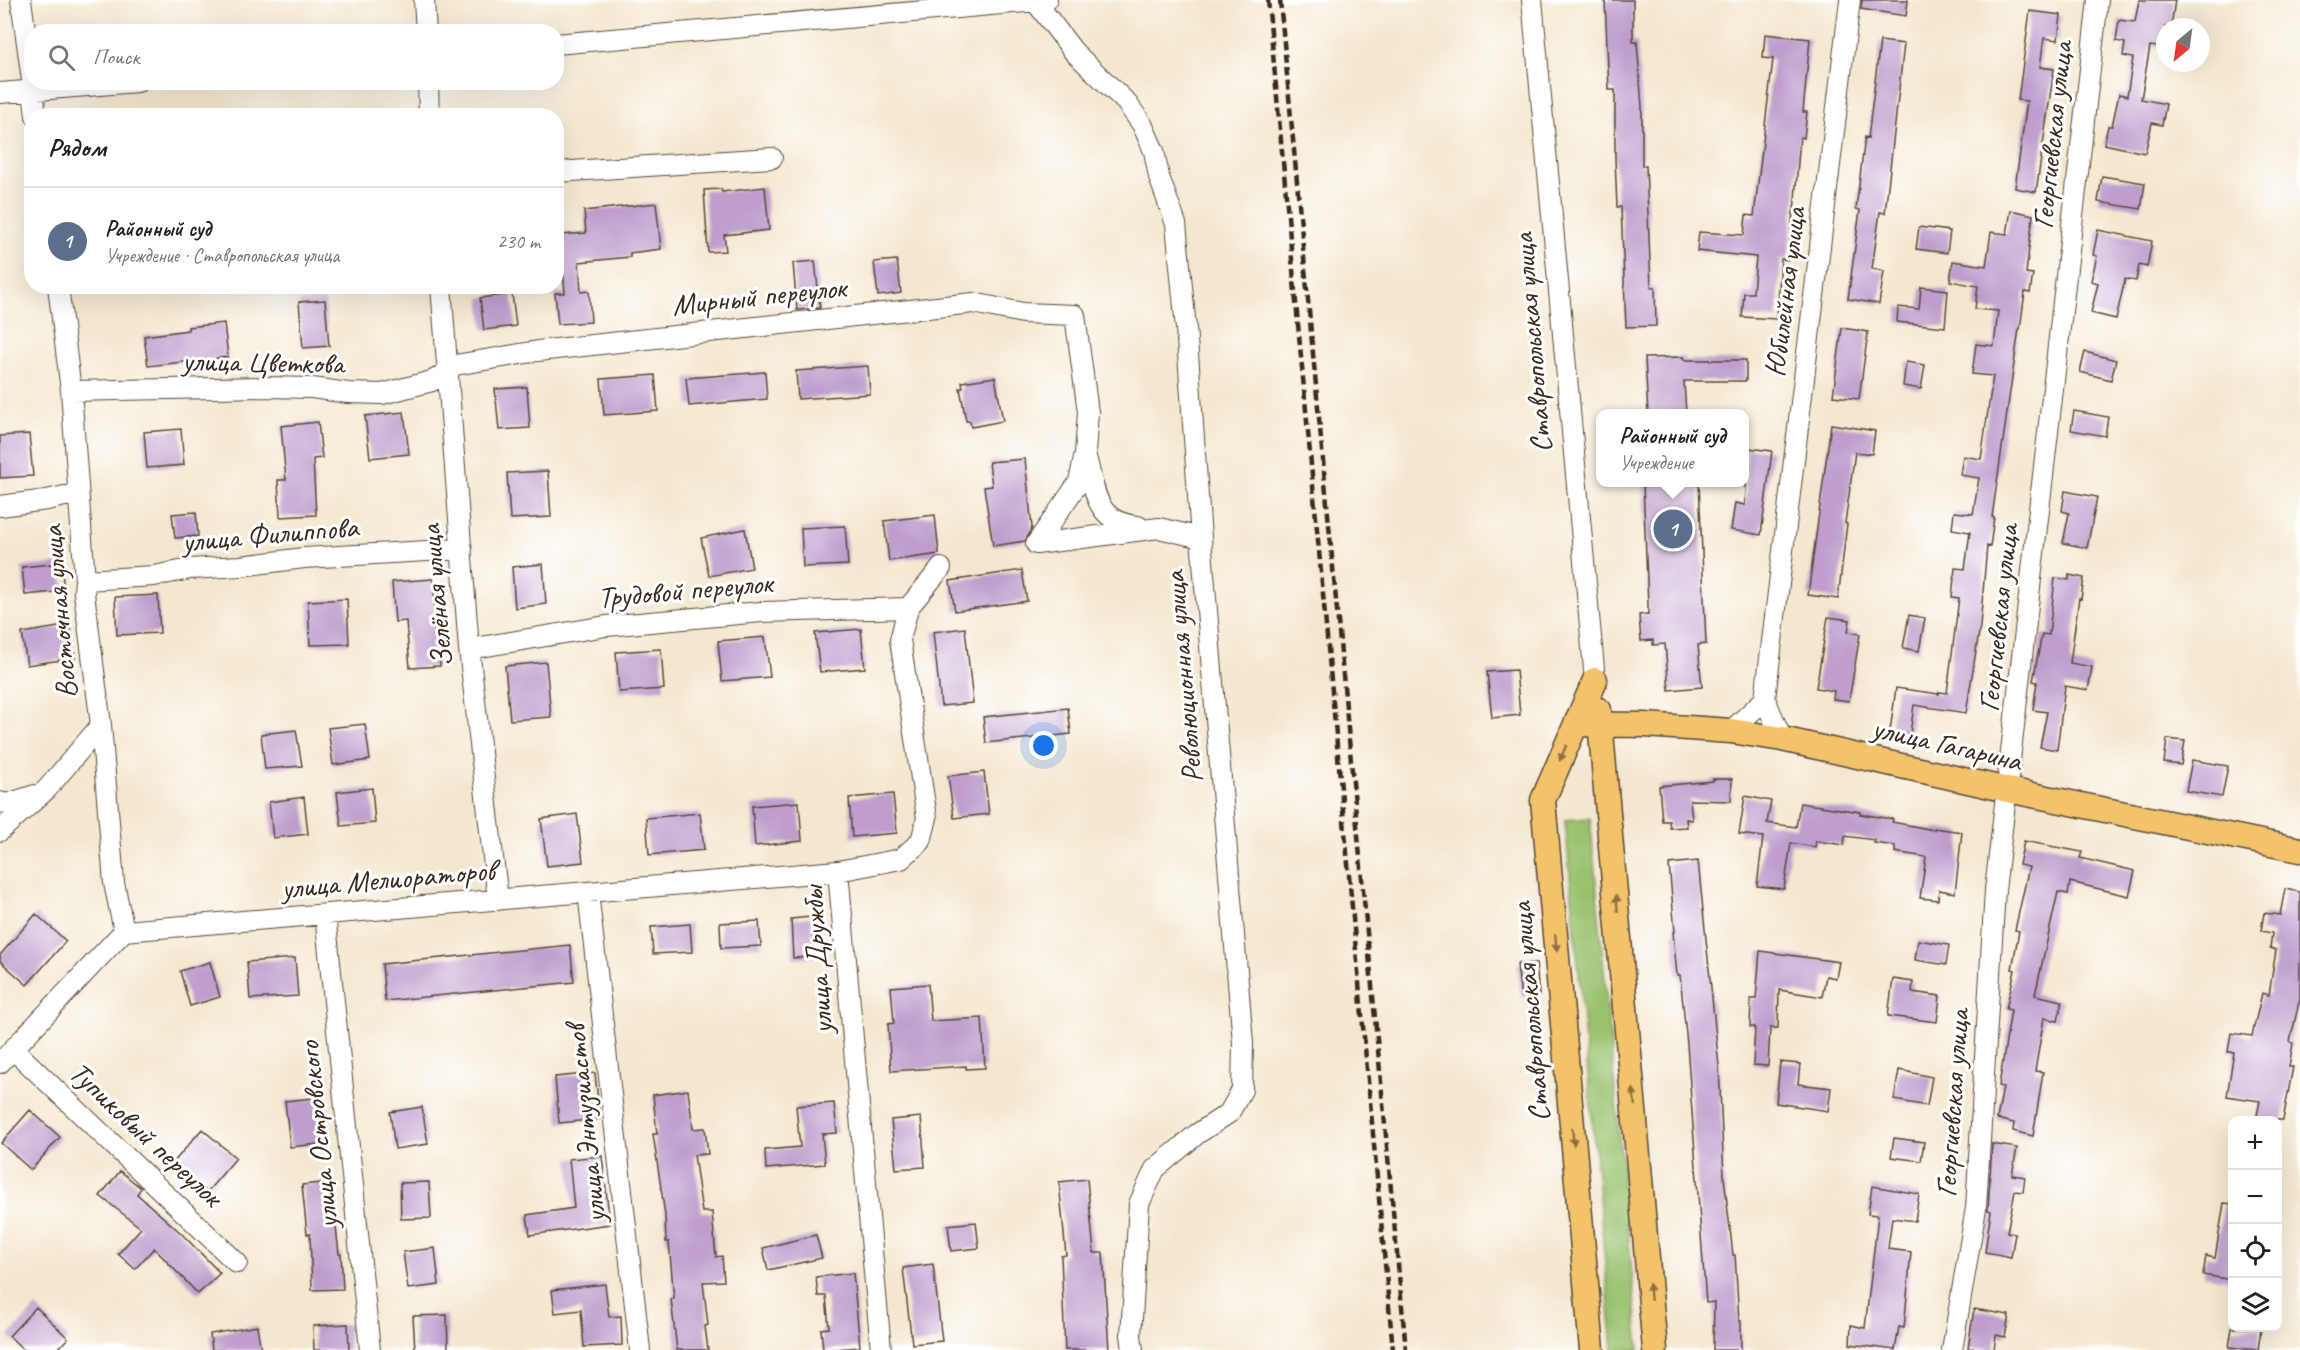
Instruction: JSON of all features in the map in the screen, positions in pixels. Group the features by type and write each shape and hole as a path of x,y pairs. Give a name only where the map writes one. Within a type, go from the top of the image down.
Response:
{"main road":[{"name":"Ставропольская улица","path":"1592,1350 1543,800 1594,680"},
{"name":"Ставропольская улица","path":"1594,680 1601,724 1656,1350"},
{"name":"улица Гагарина","path":"1576,723 1731,731 1782,739 2008,790 2300,850"}],"street":[{"path":"21,0 24,24"},
{"path":"424,0 426,24"},
{"name":"Ставропольская улица","path":"1532,0 1594,680"},
{"name":"Юбилейная улица","path":"1782,739 1765,699 1850,0"},
{"name":"Георгиевская улица","path":"1952,1350 1976,1208 1995,890 2098,0"},
{"path":"564,43 1042,1"},
{"name":"Революционная улица","path":"1042,1 1074,52 1125,102 1142,124 1154,151 1159,177 1176,224 1243,1043 1242,1090 1229,1113 1197,1134 1155,1169 1138,1204 1131,1335 1133,1350"},
{"path":"0,93 24,86"},
{"path":"33,90 35,108"},
{"path":"428,90 429,108"},
{"path":"564,171 772,158"},
{"name":"Восточная улица","path":"59,294 71,391 85,580 84,593 100,725 114,883 124,931"},
{"name":"Зелёная улица","path":"442,294 469,649 498,900"},
{"name":"Мирный переулок","path":"449,369 538,351 973,303 1023,313 1075,315 1088,412 1085,453"},
{"name":"улица Цветкова","path":"71,391 266,387 381,394 432,381 449,369"},
{"path":"1085,453 1094,489 1104,514 1122,525 1159,528 1201,538"},
{"path":"1085,453 1079,482 1036,544 1159,528"},
{"path":"0,506 48,501 78,493"},
{"name":"улица Филиппова","path":"85,580 154,576 190,569 241,566 304,558 462,549"},
{"name":"улица Дружбы","path":"881,1350 838,871 901,859 921,841 927,818 900,640 908,608 941,568"},
{"name":"Трудовой переулок","path":"469,649 618,624 761,612 908,608"},
{"path":"1731,731 1765,699"},
{"path":"0,831 47,789 100,725"},
{"path":"0,802 8,804 27,799 47,789"},
{"name":"улица Мелиораторов","path":"124,931 838,871"},
{"name":"улица Энтузиастов","path":"588,892 640,1350"},
{"name":"улица Островского","path":"326,914 370,1350"},
{"path":"6,1056 124,931"},
{"name":"Тупиковый переулок","path":"6,1056 237,1263"}],"green space":[{"path":"1590,818 1639,1350 1613,1350 1565,820"}],"building":[{"path":"1605,0 1633,0 1633,42 1637,42 1642,107 1642,166 1646,166 1651,287 1655,287 1656,326 1626,327 1621,207 1617,207 1615,90 1609,90"},
{"path":"1862,0 1908,0 1906,16 1861,9"},
{"path":"2139,0 2175,0 2172,18 2156,18 2156,47 2150,46 2141,99 2166,104 2162,125 2152,123 2145,153 2104,144 2108,126 2112,126 2119,94 2127,96 2133,58 2123,56 2125,43 2116,41 2119,20 2135,22"},
{"path":"2030,11 2061,15 2058,40 2044,38 2040,67 2054,69 2036,192 2015,188 2027,101 2018,100"},
{"path":"1765,34 1810,39 1803,112 1807,112 1804,138 1800,137 1788,260 1781,259 1777,319 1742,317 1744,293 1753,293 1756,257 1697,251 1699,232 1744,235 1746,215 1754,216 1773,59 1763,58"},
{"path":"1880,41 1904,44 1885,213 1880,212 1872,269 1884,271 1879,304 1848,299 1860,210 1856,209 1865,137 1868,138"},
{"path":"2102,176 2145,183 2141,209 2098,202"},
{"path":"765,187 769,230 724,235 726,251 708,252 704,190 721,189 722,192"},
{"path":"656,203 661,249 630,253 630,257 579,262 581,292 589,291 591,322 558,324 555,294 565,293 564,235 586,233 584,211"},
{"path":"2011,210 2033,215 2026,273 2033,274 2030,293 2025,292 2019,329 1992,517 1994,517 1990,547 1987,546 1980,626 1966,713 1914,705 1910,734 1890,731 1896,688 1947,693 1959,598 1952,597 1955,568 1965,569 1970,532 1952,529 1954,512 1973,514 1979,478 1960,475 1963,456 1981,459 1993,376 1972,374 1976,344 1994,346 1998,311 1975,309 1978,286 1950,281 1953,261 1986,266 1991,232 2007,234"},
{"path":"1919,227 1950,231 1947,253 1916,249"},
{"path":"2098,230 2152,241 2147,267 2139,265 2136,281 2125,279 2116,319 2091,313 2098,283 2091,281 2097,256 2093,255"},
{"path":"897,260 901,293 878,296 874,262"},
{"path":"815,261 820,308 797,310 793,263"},
{"path":"1921,287 1948,290 1945,327 1897,322 1898,307 1919,309"},
{"path":"512,294 516,326 484,330 480,298"},
{"path":"325,300 329,346 303,348 299,302"},
{"path":"224,323 228,357 148,366 144,336 188,330 188,327"},
{"path":"1842,328 1868,332 1859,399 1833,396"},
{"path":"2085,352 2116,360 2111,380 2080,372"},
{"path":"1645,358 1746,360 1746,381 1684,381 1686,409 1648,409"},
{"path":"1906,362 1925,365 1921,389 1903,386"},
{"path":"868,366 870,394 798,399 796,371"},
{"path":"765,372 767,399 689,406 686,378"},
{"path":"655,375 658,411 604,415 601,379"},
{"path":"995,377 1003,421 971,427 970,421 966,421 960,388 963,388 962,382"},
{"path":"527,387 530,428 499,430 495,389"},
{"path":"2074,411 2108,417 2105,436 2071,430"},
{"path":"404,412 409,454 370,458 365,416"},
{"path":"318,422 322,458 313,459 316,515 280,517 278,480 286,480 281,426"},
{"path":"1831,424 1875,431 1872,454 1855,452 1838,599 1808,595"},
{"path":"181,429 184,465 147,468 144,432"},
{"path":"29,434 33,476 0,478 0,436"},
{"path":"1749,448 1772,451 1761,535 1731,530 1735,503 1745,505 1746,487 1749,487"},
{"path":"1025,459 1032,528 1025,541 993,546 984,487 992,486 989,462"},
{"path":"548,471 551,517 510,519 507,473"},
{"path":"1643,487 1699,487 1706,644 1698,645 1702,687 1669,690 1665,644 1653,645 1653,640 1641,641 1639,615 1648,614"},
{"path":"2065,491 2097,497 2087,548 2063,543 2069,513 2062,511"},
{"path":"196,512 198,536 175,538 172,514"},
{"path":"935,515 939,554 889,561 884,521"},
{"path":"845,526 848,565 803,567 801,528"},
{"path":"745,529 752,568 709,576 701,538"},
{"path":"61,563 64,591 25,595 22,567"},
{"path":"543,564 546,604 515,608 512,567"},
{"path":"1022,570 1027,601 955,611 950,581"},
{"path":"2069,575 2084,578 2070,663 2092,667 2088,690 2065,686 2057,750 2040,747 2047,712 2033,710 2037,682 2033,681 2042,634 2049,635 2055,578 2069,580"},
{"path":"433,579 440,666 410,668 406,621 395,622 392,582"},
{"path":"158,595 160,633 117,635 115,597"},
{"path":"347,599 349,644 310,645 308,601"},
{"path":"1909,615 1925,618 1919,651 1903,648"},
{"path":"1828,617 1850,620 1848,632 1860,634 1849,701 1833,699 1834,691 1816,688"},
{"path":"70,625 75,658 27,665 22,633"},
{"path":"965,628 973,703 941,706 933,632"},
{"path":"861,629 865,668 820,672 815,633"},
{"path":"765,637 770,677 722,681 718,641"},
{"path":"661,649 664,689 619,692 616,652"},
{"path":"546,662 551,717 510,720 505,666"},
{"path":"1516,670 1520,715 1492,718 1487,672"},
{"path":"1068,708 1071,734 986,743 983,717"},
{"path":"365,724 370,760 333,765 328,728"},
{"path":"296,730 302,766 265,769 261,734"},
{"path":"2167,739 2185,741 2181,765 2164,763"},
{"path":"2192,760 2228,766 2222,797 2186,791"},
{"path":"984,772 989,814 954,818 948,776"},
{"path":"1713,779 1732,779 1731,801 1690,800 1692,820 1686,819 1687,827 1670,828 1669,821 1662,821 1659,786 1713,781"},
{"path":"372,788 375,823 341,826 337,792"},
{"path":"893,794 897,833 852,837 849,798"},
{"path":"1745,796 1771,801 1767,823 1796,827 1800,803 1860,812 1860,814 1893,819 1892,822 1934,830 1934,828 1962,832 1955,893 1939,890 1938,900 1920,898 1926,857 1895,852 1895,846 1874,843 1875,840 1845,836 1844,845 1816,841 1815,847 1791,843 1784,889 1757,886 1763,837 1739,834"},
{"path":"304,797 308,834 273,838 269,802"},
{"path":"799,802 802,841 755,846 752,806"},
{"path":"700,813 704,850 649,855 646,818"},
{"path":"577,814 583,862 547,866 541,819"},
{"path":"2024,841 2082,852 2080,858 2135,871 2129,896 2070,882 2068,894 2058,892 2035,995 2062,1001 2058,1021 2044,1018 2035,1071 2043,1072 2033,1136 2013,1131 2014,1123 1997,1119 2003,1087 1999,1086 2011,1010 2006,1009 2015,970 2012,969 2019,931 2015,930 2029,867 2019,865"},
{"path":"1698,861 1719,1066 1724,1177 1733,1255 1735,1255 1739,1321 1741,1321 1741,1350 1713,1350 1714,1302 1706,1303 1687,1044 1673,932 1675,932 1669,864"},
{"path":"2285,889 2300,892 2300,998 2290,1042 2293,1043 2289,1067 2293,1067 2283,1120 2282,1116 2257,1116 2260,1101 2227,1096 2234,1052 2228,1052 2231,1033 2252,1036 2262,993 2269,995 2276,950 2270,948 2272,933 2261,931 2264,913 2280,915"},
{"path":"36,914 66,941 27,985 0,961 0,955"},
{"path":"811,917 814,957 793,958 791,919"},
{"path":"759,921 761,946 721,948 720,923"},
{"path":"690,924 692,952 653,954 651,927"},
{"path":"1918,940 1949,945 1946,965 1915,960"},
{"path":"570,945 574,982 385,1001 382,964"},
{"path":"1760,951 1839,962 1836,978 1826,976 1822,997 1779,990 1778,1028 1770,1028 1768,1066 1753,1065 1755,1027 1750,1027 1751,999 1756,999"},
{"path":"295,958 298,996 250,999 247,962"},
{"path":"210,962 220,997 190,1006 180,971"},
{"path":"1536,963 1539,995 1521,997 1517,964"},
{"path":"1893,979 1913,982 1912,992 1940,996 1937,1022 1888,1016"},
{"path":"928,984 931,1021 982,1018 985,1068 966,1069 966,1066 891,1071 888,1024 894,1023 891,987"},
{"path":"1780,1062 1800,1064 1798,1084 1831,1088 1828,1111 1776,1103"},
{"path":"1899,1070 1932,1077 1927,1106 1894,1100"},
{"path":"595,1073 600,1119 559,1123 555,1077"},
{"path":"688,1090 693,1129 705,1128 708,1154 694,1155 702,1212 712,1212 716,1257 722,1256 724,1281 703,1282 708,1325 705,1326 708,1350 677,1350 671,1299 674,1299 669,1242 666,1242 665,1215 653,1134 657,1134 653,1095"},
{"path":"323,1097 328,1143 290,1147 285,1101"},
{"path":"834,1103 837,1133 822,1134 825,1164 766,1169 765,1150 800,1147 796,1106"},
{"path":"422,1107 428,1144 395,1149 390,1112"},
{"path":"30,1110 60,1137 31,1170 1,1143"},
{"path":"921,1117 925,1167 896,1169 891,1120"},
{"path":"202,1129 236,1158 207,1192 173,1163"},
{"path":"1894,1138 1924,1142 1921,1161 1891,1157"},
{"path":"1992,1144 2017,1148 2012,1175 2025,1177 2023,1192 2015,1191 2007,1232 2015,1234 2011,1257 1985,1252 1991,1211 1988,1210"},
{"path":"602,1156 610,1224 530,1235 527,1215 574,1208 569,1159"},
{"path":"120,1171 141,1188 137,1194 181,1233 220,1273 198,1294 154,1248 135,1269 118,1254 141,1228 100,1196"},
{"path":"1087,1179 1094,1253 1103,1253 1109,1350 1065,1350 1061,1256 1066,1255 1059,1182"},
{"path":"331,1182 339,1254 341,1254 343,1289 312,1290 310,1234 307,1234 302,1185"},
{"path":"429,1182 431,1218 401,1219 400,1183"},
{"path":"1872,1186 1919,1194 1915,1221 1892,1218 1888,1249 1911,1252 1904,1328 1899,1327 1895,1350 1850,1344 1851,1325 1865,1328 1878,1215 1868,1214"},
{"path":"2224,1203 2228,1204 2228,1279 2203,1275 2206,1256 2215,1258"},
{"path":"976,1222 979,1248 951,1251 948,1225"},
{"path":"816,1235 822,1258 768,1270 763,1248"},
{"path":"435,1248 439,1285 408,1289 403,1252"},
{"path":"933,1264 942,1341 912,1344 903,1268"},
{"path":"853,1273 860,1347 823,1350 821,1329 829,1328 826,1296 818,1296 816,1277"},
{"path":"605,1284 609,1317 621,1316 622,1345 584,1347 581,1310 555,1313 552,1290"},
{"path":"36,1307 68,1338 57,1350 24,1350 9,1336"},
{"path":"1974,1309 2009,1315 2005,1337 1996,1335 1994,1350 1968,1348"},
{"path":"447,1315 448,1350 415,1350 413,1316"},
{"path":"348,1324 349,1350 314,1350 313,1326"},
{"path":"257,1326 261,1350 212,1350 210,1334"},
{"path":"2231,1332 2260,1332 2258,1350 2229,1347"}],"railway":[{"path":"1268,0 1393,1350"},
{"path":"1280,0 1406,1350"}],"place":[{"name":"Районный суд","path":"1673,529"}]}
